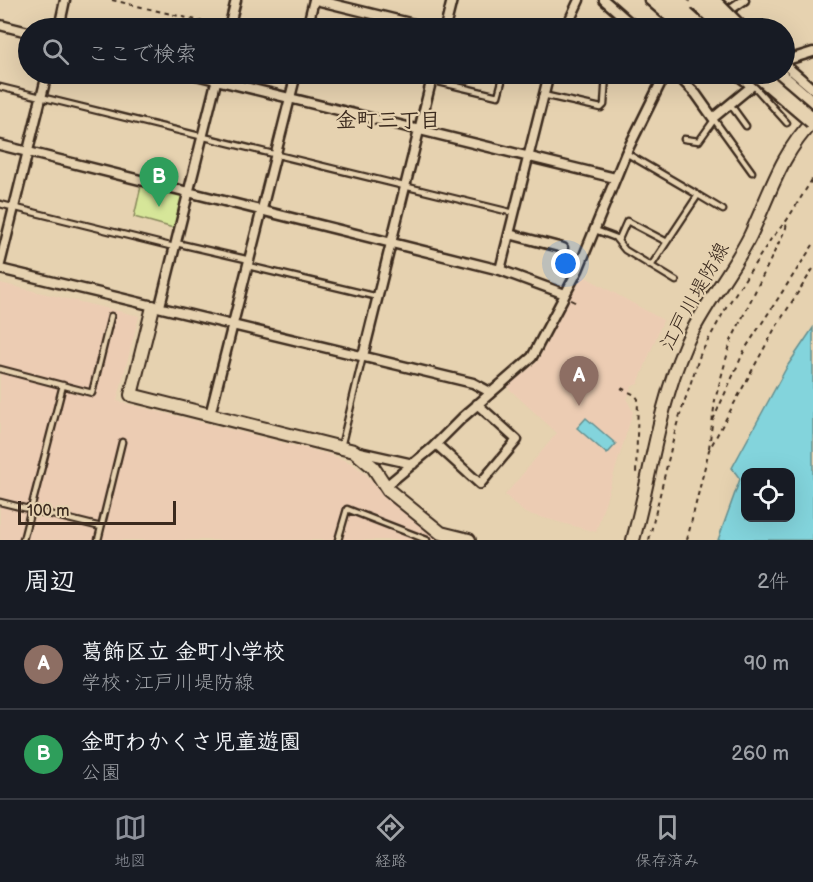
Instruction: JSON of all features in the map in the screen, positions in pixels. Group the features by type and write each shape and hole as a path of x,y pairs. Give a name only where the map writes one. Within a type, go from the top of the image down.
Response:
{"highway":[{"path":"662,0 681,18"},
{"path":"676,0 695,18"},
{"path":"695,0 715,18"},
{"path":"711,0 730,18"},
{"path":"780,84 813,121"},
{"path":"782,84 813,105"}],"street":[{"path":"60,18 65,0"},
{"path":"232,18 236,0"},
{"path":"310,18 315,0 389,18"},
{"path":"448,18 452,0"},
{"path":"571,18 579,0"},
{"path":"604,0 622,18"},
{"path":"650,0 671,18"},
{"path":"719,0 737,18"},
{"path":"718,18 744,0"},
{"path":"0,25 18,30"},
{"path":"795,59 813,52"},
{"path":"795,73 813,89"},
{"path":"0,264 44,84"},
{"path":"215,84 175,245 131,395 413,464"},
{"path":"243,84 615,178"},
{"path":"210,415 293,84"},
{"path":"363,356 430,84"},
{"path":"500,270 546,84"},
{"path":"386,486 532,357 565,294 595,230 626,153 660,84"},
{"path":"686,84 714,119 749,84"},
{"name":"江戸川堤防線","path":"633,540 667,399 686,345 700,317 746,242 783,159 813,121"},
{"path":"0,145 500,270 565,294"},
{"path":"509,234 563,248"},
{"path":"0,268 473,383 490,392"},
{"path":"436,444 480,484 517,440 477,405"},
{"path":"354,451 373,467 386,486 441,533 469,540"}],"lane":[{"path":"456,84 498,96 501,84"},
{"path":"543,96 601,108 604,105 605,84"},
{"path":"756,84 787,123"},
{"path":"0,87 514,213"},
{"path":"730,104 746,126"},
{"path":"684,139 699,141 714,119 752,172"},
{"path":"626,153 723,210"},
{"path":"651,266 698,195"},
{"path":"0,204 249,263 378,297"},
{"path":"595,230 619,239 627,221 666,242"},
{"path":"614,237 625,250 676,281"},
{"path":"0,369 92,393 111,316"},
{"path":"340,447 363,356"},
{"path":"23,540 63,385"},
{"path":"98,540 122,442"},
{"path":"0,502 101,527"},
{"path":"338,540 347,509 427,540"}],"path":[{"path":"112,0 187,18"},
{"path":"649,540 677,424 700,354 726,308 813,178"},
{"path":"687,540 709,450 717,390 731,341 786,228 787,220"},
{"path":"712,422 745,349 813,245"},
{"path":"709,450 774,330 813,269"},
{"path":"621,388 638,399 636,476"}],"shaded area":[{"path":"582,275 663,320 638,384 632,386 627,400 633,412 596,532 525,513 505,495 557,433 507,387 537,362"},
{"path":"0,283 139,316 117,401 329,454 351,463 366,474 384,497 438,540 0,540"}],"green space":[{"path":"141,186 185,196 177,229 134,217"}],"water":[{"path":"813,328 813,540 718,540 740,479 732,468 788,365"},
{"path":"586,418 616,444 607,454 577,428"}],"place":[{"name":"金町わかくさ児童遊園","path":"159,207"},
{"name":"葛飾区立 金町小学校","path":"579,406"}],"district":[{"name":"金町三丁目","path":"388,120"}]}
